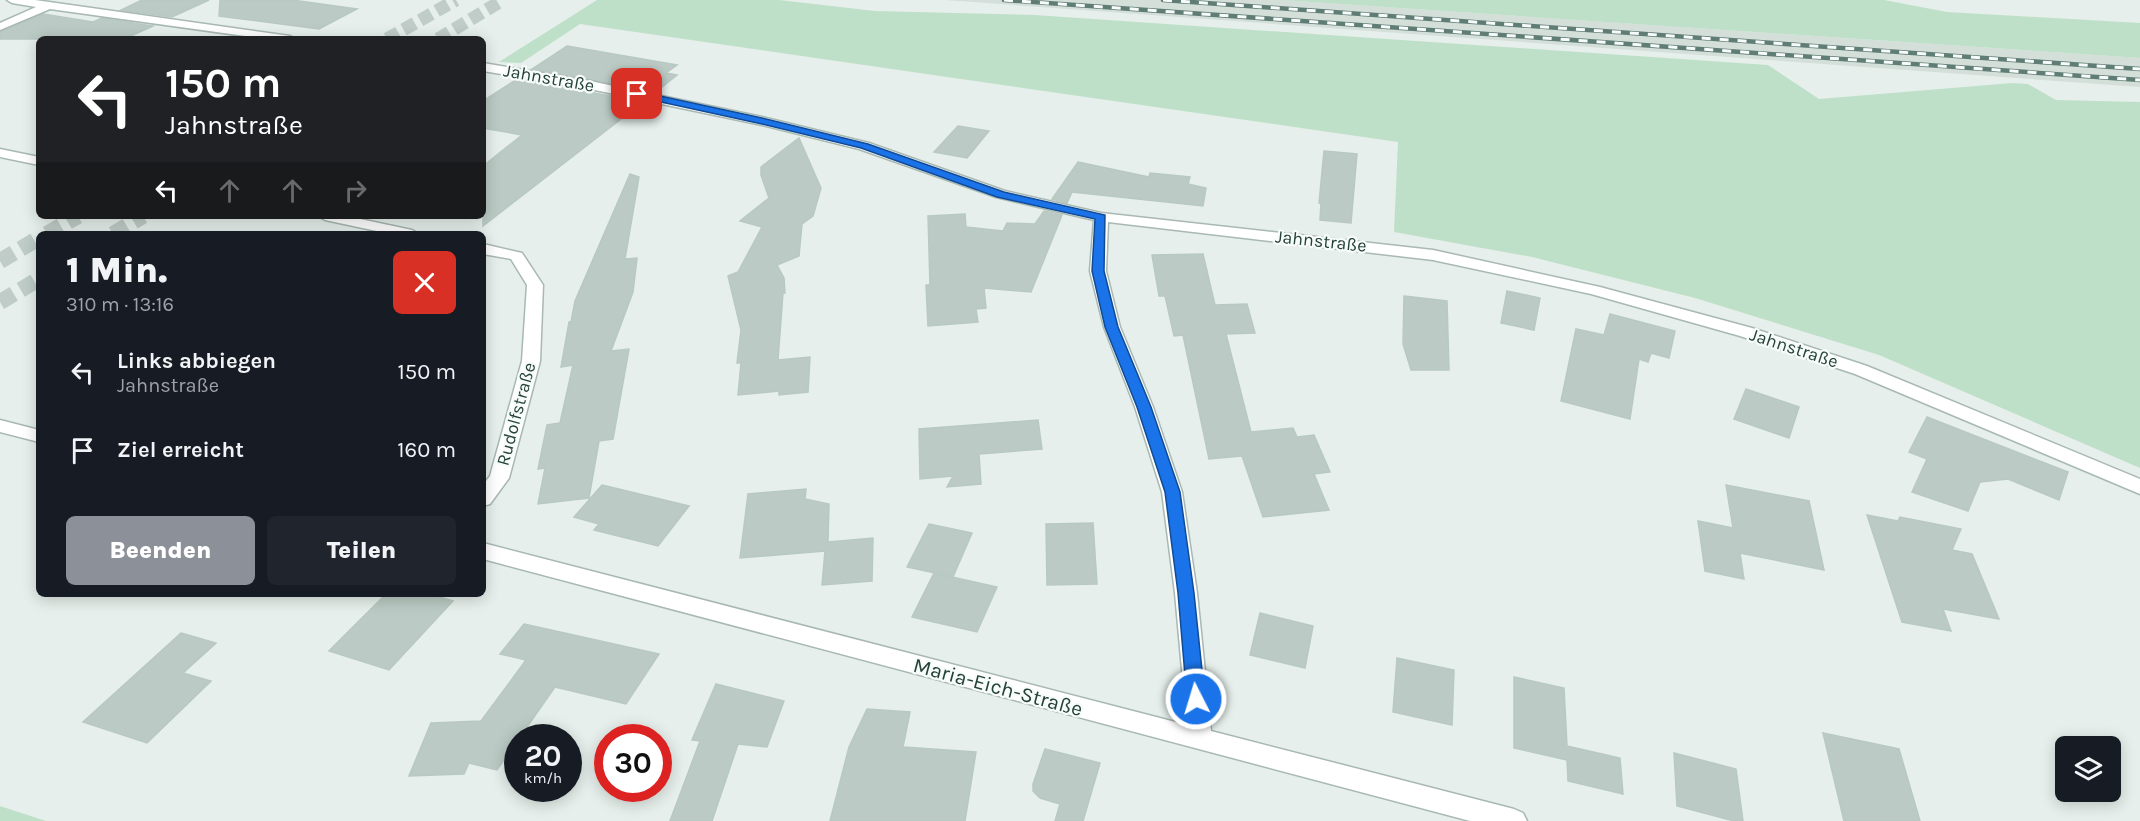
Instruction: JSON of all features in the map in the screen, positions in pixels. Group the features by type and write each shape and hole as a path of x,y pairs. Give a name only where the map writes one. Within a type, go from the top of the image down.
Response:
{"street":[{"path":"12,0 53,2 271,36"},
{"path":"0,27 53,2"},
{"name":"Jahnstraße","path":"486,67 590,84 762,121 864,146 1001,194 1101,217 1433,255 1594,290 1746,332 1861,370 2140,487"},
{"path":"0,153 36,159"},
{"path":"1101,217 1098,271 1112,327 1144,407 1172,492 1186,593 1200,740"},
{"path":"340,219 398,231"},
{"name":"Rudolfstraße","path":"486,250 517,256 535,285 531,361 500,478 486,495"},
{"path":"0,426 36,435"},
{"name":"Maria-Eich-Straße","path":"486,552 1514,821"}],"shaded area":[{"path":"945,0 1282,0 2140,58 2140,87"}],"green space":[{"path":"597,0 779,0 875,11 1035,15 1768,65 1819,99 2012,83 2028,84 2056,100 2140,102 2140,468 1879,355 1695,298 1532,257 1394,232 1398,142 580,24 521,63 499,62"},
{"path":"1281,0 1884,0 1947,12 2140,23 2140,58"},
{"path":"0,806 46,821 0,821"}],"building":[{"path":"142,0 209,0 172,17 121,10"},
{"path":"220,0 292,0 357,9 319,29 219,16"},
{"path":"43,14 93,22 102,18 153,26 131,36 36,36 36,39 0,39 0,32"},
{"path":"567,46 677,65 666,73 677,75 656,92 532,69"},
{"path":"517,79 643,102 483,226 483,219 486,219 486,164 522,135 486,129 486,99"},
{"path":"958,126 989,131 967,158 934,152"},
{"path":"799,138 821,188 813,216 802,224 799,256 777,265 784,278 785,293 783,293 778,360 810,357 808,392 779,395 779,391 738,395 741,363 737,363 741,330 728,276 738,272 762,227 740,221 769,198 761,175 761,167"},
{"path":"1324,151 1357,154 1351,223 1320,220 1321,203 1319,203"},
{"path":"1078,162 1149,177 1150,173 1190,177 1188,184 1206,188 1203,206 1072,192 1067,203 1052,199"},
{"path":"630,174 639,177 625,259 637,258 633,292 611,351 629,349 613,439 599,441 589,498 538,504 545,468 538,469 547,425 560,423 573,365 561,367 569,322 571,322 575,301"},
{"path":"1044,211 1062,215 1031,292 984,288 986,308 976,309 978,322 928,326 926,285 930,285 928,216 965,214 966,227 1003,231 1007,223 1035,224"},
{"path":"1203,254 1215,305 1247,304 1255,333 1226,334 1251,432 1293,428 1297,437 1314,435 1330,472 1314,474 1329,510 1263,517 1242,456 1209,459 1183,335 1174,336 1165,296 1159,296 1152,255"},
{"path":"1507,291 1540,298 1534,330 1501,323"},
{"path":"1404,296 1447,301 1449,370 1411,370 1403,344"},
{"path":"1610,314 1675,331 1669,358 1651,353 1648,362 1639,359 1630,419 1561,401 1576,329 1604,335"},
{"path":"1746,389 1799,407 1789,438 1734,419"},
{"path":"1927,417 2068,472 2059,500 2008,479 1980,482 1968,511 1912,492 1927,459 1909,452"},
{"path":"1038,420 1042,449 979,454 981,484 947,487 953,476 920,479 919,429"},
{"path":"602,485 689,506 658,546 594,530 599,524 574,517"},
{"path":"1726,485 1809,501 1824,570 1740,553 1744,579 1705,571 1698,521 1733,528"},
{"path":"806,489 805,499 829,504 828,542 873,538 872,581 822,585 825,551 740,558 748,494"},
{"path":"1867,515 1898,521 1900,517 1961,529 1952,550 1972,554 1999,619 1943,609 1951,631 1902,622"},
{"path":"1093,523 1097,584 1047,585 1046,524"},
{"path":"929,524 972,533 953,577 907,567"},
{"path":"934,573 997,587 977,632 912,617"},
{"path":"383,597 439,597 453,601 389,670 329,651"},
{"path":"1260,613 1313,626 1305,668 1250,655"},
{"path":"524,624 659,654 626,704 555,687 529,724 504,724 504,760 497,770 469,763 464,774 409,776 431,723 481,721 526,660 500,654"},
{"path":"181,633 216,643 183,673 211,681 147,743 83,722"},
{"path":"1397,658 1454,670 1452,725 1393,712"},
{"path":"1514,677 1564,688 1567,746 1620,758 1623,794 1568,781 1567,760 1514,748"},
{"path":"716,684 784,701 767,747 738,744 712,821 670,821 700,741 692,740"},
{"path":"867,709 910,712 903,747 976,752 965,821 830,821 849,747"},
{"path":"1823,733 1899,749 1920,821 1844,821"},
{"path":"1045,749 1100,763 1083,821 1055,821 1060,804 1040,798 1033,791 1033,784"},
{"path":"1674,753 1736,769 1743,821 1734,821 1677,806"}],"tunnel":[{"path":"392,36 456,0"},
{"path":"443,36 503,0"},
{"path":"52,231 73,219"},
{"path":"118,231 138,219"},
{"path":"0,261 36,240"},
{"path":"0,302 36,281"}],"railway":[{"path":"1004,0 2140,80"},
{"path":"1163,0 2140,69"}],"route":[{"path":"637,94 864,146 1001,194 1101,217 1098,271 1112,327 1144,407 1172,492 1186,593 1196,699"}]}
